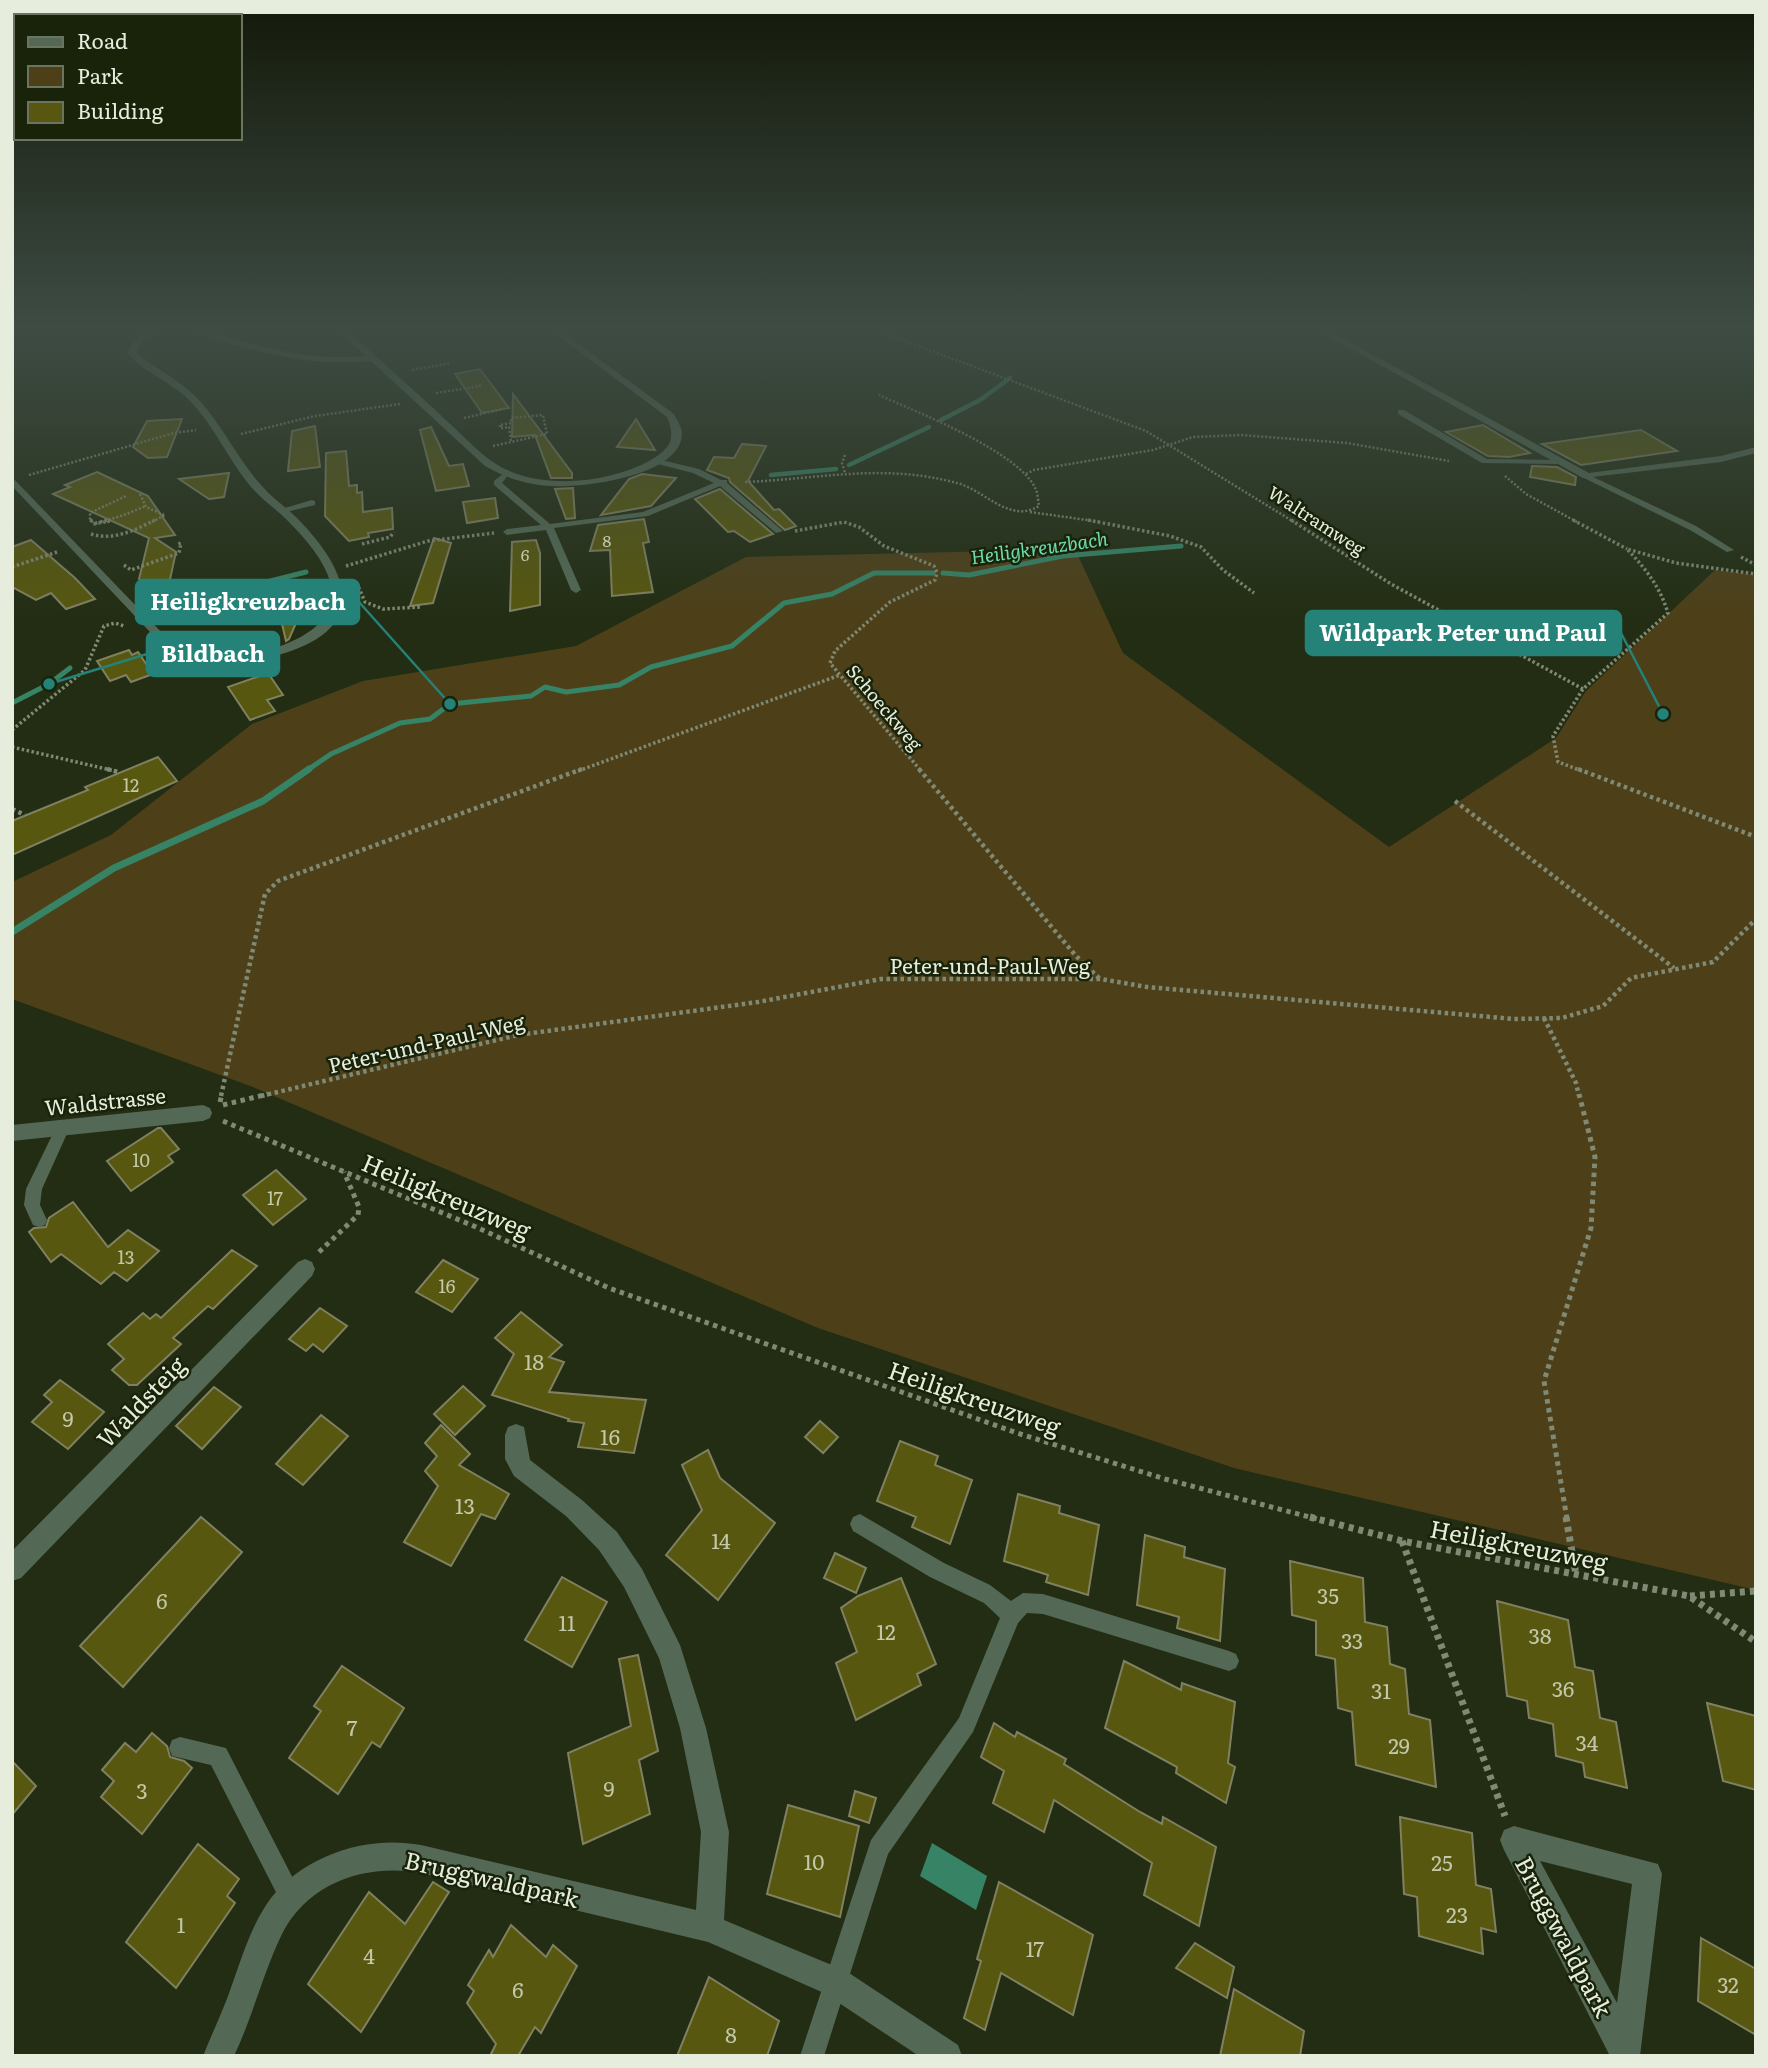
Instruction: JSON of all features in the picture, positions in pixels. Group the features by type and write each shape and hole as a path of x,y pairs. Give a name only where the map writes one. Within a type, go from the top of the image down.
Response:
{"street":[{"path":"17,478 161,639 178,652 204,660 234,661 286,649 311,636 335,616 340,603 340,591 315,544 260,490 239,465 213,426"},
{"path":"447,426 504,475 532,481 575,483 636,471 657,461 677,442 678,426"},
{"path":"1493,426 1587,476 1721,459 1756,450"},
{"name":"Waldstrasse","path":"12,1133 211,1109"},
{"name":"Waldsteig","path":"12,1569 305,1269"},
{"path":"516,1435 517,1458 522,1468 574,1508 608,1541 633,1578 671,1654 693,1728 715,1832 709,1928"},
{"name":"Bruggwaldpark","path":"1514,1840 1648,1874 1626,2054"},
{"name":"Bruggwaldpark","path":"1514,1840 1626,2054"},
{"name":"Bruggwaldpark","path":"218,2056 237,2020 274,1920 291,1898 331,1869 387,1855 421,1859 709,1928 835,1982 947,2056"}],"lane":[{"path":"1424,426 1485,461 1557,461"},
{"path":"657,461 701,471 723,482 779,531"},
{"path":"504,475 497,483 549,527 576,590"},
{"path":"1587,476 1693,528 1730,550"},
{"path":"507,532 645,514 723,482"},
{"path":"282,510 312,503"},
{"path":"38,1220 32,1205 34,1189 63,1127"},
{"path":"860,1524 947,1576 986,1592 1003,1604 1011,1616"},
{"path":"813,2056 878,1848 966,1726 1011,1616 1023,1603 1034,1602 1229,1661"},
{"path":"180,1748 218,1756 291,1898"}],"path":[{"path":"242,434 276,426"},
{"path":"500,426 500,428 509,427 511,441"},
{"path":"488,444 491,447 533,435 547,435 545,426"},
{"path":"942,426 1017,465 1026,474 1040,501 1036,509 1029,512"},
{"name":"Waltramweg","path":"1134,426 1170,444 1391,584 1583,690"},
{"path":"17,478 174,433 215,428"},
{"path":"1026,474 1034,470 1153,450 1205,437 1241,435 1291,438 1411,453 1452,461"},
{"path":"845,455 842,463 845,473"},
{"path":"1502,462 1505,476 1517,489 1627,549 1676,563 1756,574"},
{"path":"723,482 812,479 845,473 887,471 943,479 981,492 1007,509 1119,524 1202,547 1223,570 1254,593"},
{"path":"91,534 107,537 132,531 165,516 146,506 140,494"},
{"path":"126,496 90,513 90,520 110,521 146,506"},
{"name":"Schoeckweg","path":"779,531 844,522 859,527 884,545 934,566 937,573 935,580 890,602 835,652 830,663 1076,956 1101,979"},
{"path":"362,544 390,537 394,532"},
{"path":"341,568 428,541 507,532"},
{"path":"124,565 131,570 179,553 181,543 178,544"},
{"path":"1627,549 1647,570 1662,593 1668,613 1583,690 1553,736 1558,762 1756,837"},
{"path":"12,567 53,553"},
{"path":"351,589 359,588 365,602 383,609 421,607"},
{"path":"12,730 85,670 104,626 115,623 131,630"},
{"path":"211,1109 265,894 278,881 840,675"},
{"path":"12,747 118,772"},
{"path":"1455,801 1675,968"},
{"path":"12,809 25,815"},
{"name":"Peter-und-Paul-Weg","path":"211,1109 517,1035 758,1002 881,979 1101,979 1147,986 1514,1019 1562,1018 1603,1006 1631,978 1713,962 1756,919"},
{"path":"1544,1018 1576,1083 1595,1157 1591,1228 1544,1381 1576,1575"},
{"name":"Heiligkreuzweg","path":"211,1109 609,1288 1017,1433 1165,1479 1402,1541 1689,1596 1756,1642"},
{"path":"328,1241 358,1215 359,1207 344,1171"},
{"path":"1402,1541 1514,1840"},
{"path":"1689,1596 1756,1591"}],"green space":[{"path":"1075,549 1123,653 1389,847 1556,738 1586,691 1715,570 1756,575 1756,1590 1234,1468 818,1328 253,1087 12,999 12,882 111,835 252,724 363,681 576,646 746,557"}],"shaded area":[{"path":"932,1843 987,1876 976,1910 920,1876"}],"building":[{"path":"145,426 179,426 167,457 148,458 133,447"},
{"path":"315,426 320,467 288,471 292,431"},
{"path":"512,426 537,426 572,473 572,478 551,478 535,435 512,437"},
{"path":"632,426 640,426 655,450 617,447"},
{"path":"1484,426 1530,453 1509,457 1488,456 1446,432"},
{"path":"431,427 449,466 463,464 469,486 436,491 420,430"},
{"path":"1641,430 1677,451 1581,465 1542,444"},
{"path":"742,444 766,446 748,481 774,510 779,509 796,526 785,530 730,482 729,478 707,470 714,457 734,458"},
{"path":"346,451 349,486 357,485 357,493 362,492 363,512 392,508 393,529 368,533 369,537 349,541 325,516 326,453"},
{"path":"1532,466 1557,467 1576,477 1575,485 1530,477"},
{"path":"97,472 148,496 175,535 155,538 176,552 169,584 152,588 139,579 149,538 53,494 70,487 65,485"},
{"path":"229,473 224,497 209,499 179,479"},
{"path":"642,474 676,478 651,506 601,515 629,479"},
{"path":"573,488 575,518 566,519 555,489"},
{"path":"720,489 773,534 750,542 734,531 728,532 695,499"},
{"path":"495,498 498,518 467,523 463,502"},
{"path":"644,519 649,542 643,543 653,592 612,596 610,550 590,551 598,525"},
{"path":"434,538 451,543 433,603 410,606"},
{"path":"31,540 95,599 66,609 51,593 36,600 12,587 12,547"},
{"path":"536,540 540,553 540,605 510,611 512,542"},
{"path":"306,600 289,639 286,641 277,602"},
{"path":"129,650 132,655 138,652 153,674 131,682 126,675 110,681 97,661"},
{"path":"268,673 283,695 267,700 275,711 250,720 228,687"},
{"path":"158,757 177,781 12,855 12,821 88,790 85,787"},
{"path":"161,1128 179,1149 168,1156 173,1162 131,1191 107,1161"},
{"path":"276,1170 306,1199 273,1225 243,1195"},
{"path":"73,1202 108,1247 128,1230 159,1251 127,1281 114,1272 101,1284 61,1254 51,1262 29,1232 34,1228 46,1227 49,1218"},
{"path":"232,1250 257,1266 213,1309 208,1306 173,1338 181,1344 137,1385 129,1385 112,1370 124,1359 108,1344 143,1313 150,1319 156,1314 161,1318"},
{"path":"443,1260 478,1279 452,1312 416,1292"},
{"path":"320,1308 347,1326 323,1352 313,1344 306,1351 289,1339"},
{"path":"521,1312 562,1345 549,1357 564,1362 549,1392 646,1400 634,1453 578,1447 584,1423 568,1421 569,1419 492,1395 514,1354 495,1338"},
{"path":"60,1380 104,1412 68,1449 32,1422 52,1402 44,1395"},
{"path":"463,1386 485,1406 455,1435 434,1414"},
{"path":"214,1387 241,1407 202,1449 176,1426"},
{"path":"321,1415 348,1436 303,1485 276,1464"},
{"path":"820,1421 838,1437 823,1453 805,1437"},
{"path":"441,1425 470,1454 459,1465 509,1494 495,1519 481,1514 451,1566 404,1542 438,1486 425,1471 437,1456 425,1443"},
{"path":"900,1441 938,1456 935,1465 972,1480 950,1544 912,1527 916,1517 877,1501"},
{"path":"708,1450 720,1478 775,1523 718,1600 666,1555 702,1510 682,1465"},
{"path":"1018,1494 1060,1506 1059,1513 1099,1525 1088,1595 1046,1582 1048,1575 1004,1561"},
{"path":"201,1517 242,1552 123,1687 80,1646"},
{"path":"1145,1535 1185,1547 1184,1557 1225,1569 1220,1641 1177,1628 1179,1617 1137,1605"},
{"path":"835,1553 866,1568 856,1593 824,1578"},
{"path":"1290,1561 1363,1578 1365,1622 1387,1627 1390,1664 1405,1669 1409,1714 1430,1720 1436,1787 1356,1765 1352,1712 1338,1708 1335,1659 1316,1655 1316,1621 1292,1615"},
{"path":"562,1577 607,1602 572,1667 525,1640"},
{"path":"901,1578 936,1664 917,1674 921,1685 856,1720 836,1663 857,1652 841,1608 858,1596"},
{"path":"1497,1601 1568,1620 1575,1667 1593,1671 1600,1718 1616,1722 1627,1788 1585,1777 1583,1763 1556,1756 1553,1724 1529,1718 1527,1701 1507,1696"},
{"path":"638,1655 658,1751 639,1760 650,1814 583,1844 568,1753 631,1726 619,1659"},
{"path":"1124,1661 1181,1690 1182,1683 1235,1702 1228,1763 1235,1767 1226,1803 1176,1773 1177,1767 1105,1728"},
{"path":"342,1666 404,1708 380,1747 372,1742 338,1794 289,1758 321,1711 314,1706"},
{"path":"1707,1703 1756,1716 1756,1790 1723,1781"},
{"path":"994,1723 1015,1737 1017,1732 1066,1759 1064,1764 1140,1812 1162,1824 1163,1817 1216,1847 1199,1926 1144,1895 1152,1863 1054,1800 1044,1832 993,1803 1004,1771 981,1757"},
{"path":"152,1733 167,1746 170,1757 184,1761 192,1768 142,1834 101,1797 114,1781 102,1770 125,1743 136,1752"},
{"path":"12,1761 36,1786 12,1815"},
{"path":"855,1791 876,1798 869,1823 849,1816"},
{"path":"788,1805 859,1826 840,1917 767,1894"},
{"path":"1400,1817 1472,1833 1476,1885 1491,1889 1496,1932 1481,1928 1483,1954 1419,1936 1417,1897 1404,1894"},
{"path":"198,1844 239,1879 227,1896 235,1903 176,1988 126,1942"},
{"path":"433,1882 449,1892 361,2032 308,1984 369,1892 405,1924"},
{"path":"999,1882 1093,1935 1073,2015 1001,1973 985,2030 964,2018 981,1961 977,1959"},
{"path":"511,1925 546,1957 553,1945 577,1966 541,2033 535,2027 518,2056 490,2056 496,2044 467,2003 474,1991 468,1985 489,1950 493,1957"},
{"path":"1701,1938 1756,1969 1756,2035 1698,2001"},
{"path":"1195,1943 1234,1967 1227,1998 1176,1968"},
{"path":"709,1977 779,2021 767,2056 677,2056"},
{"path":"1234,1989 1304,2031 1300,2056 1220,2056"}],"waterway":[{"path":"849,465 929,427"},
{"path":"771,475 836,469"},
{"name":"Heiligkreuzbach","path":"943,573 969,575 1063,556 1181,546"},
{"path":"177,618 239,589 306,572"},
{"name":"Heiligkreuzbach","path":"306,771 331,754 400,723 430,719 450,704 531,696 545,687 566,692 619,685 651,667 732,646 784,603 832,594 874,573 933,573"},
{"path":"12,703 49,684 70,668"},
{"name":"Heiligkreuzbach","path":"12,932 114,868 263,801 309,769"}],"place":[{"name":"Bildbach","path":"49,684"},
{"name":"Heiligkreuzbach","path":"450,704"},
{"name":"Wildpark Peter und Paul","path":"1663,714"}]}
